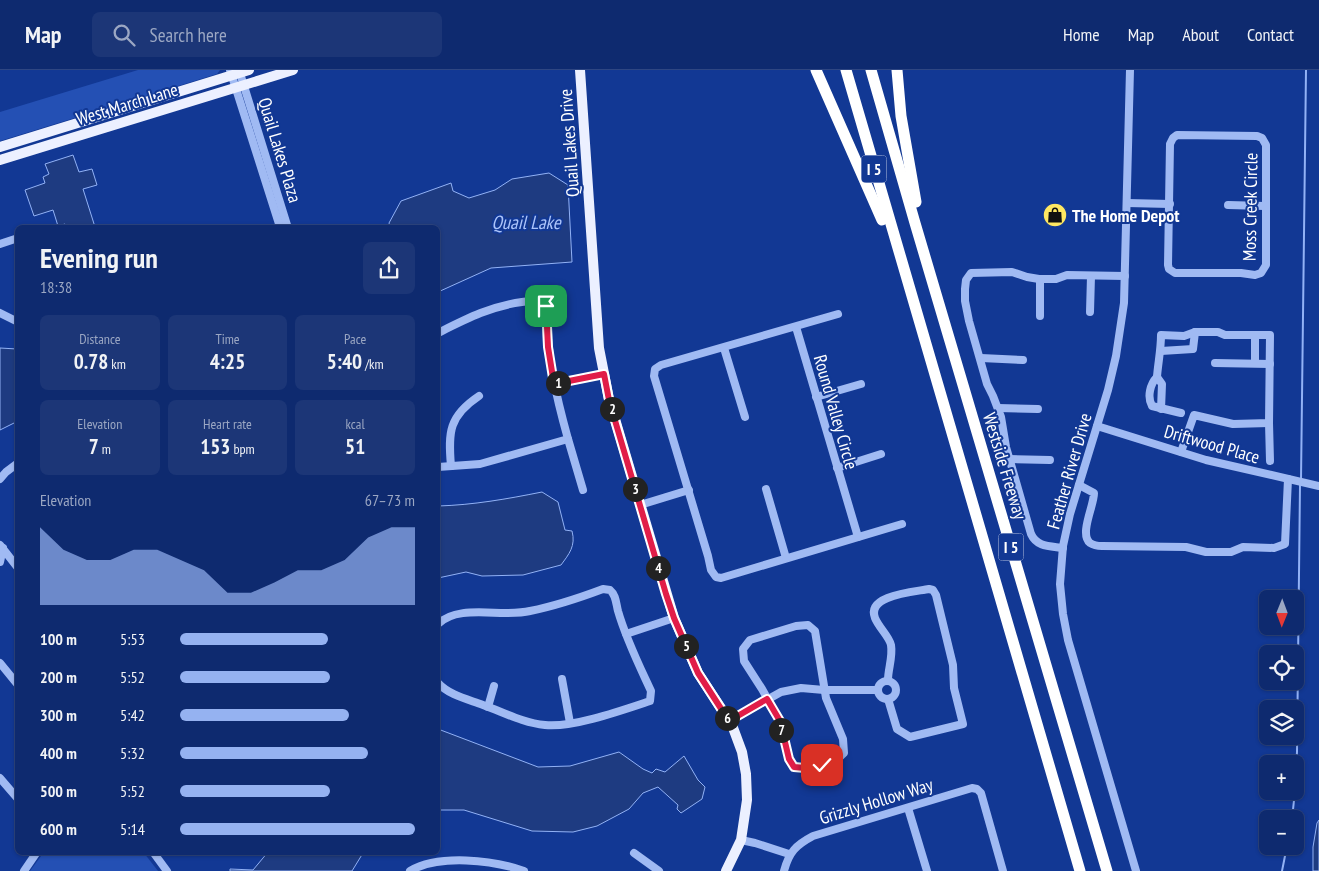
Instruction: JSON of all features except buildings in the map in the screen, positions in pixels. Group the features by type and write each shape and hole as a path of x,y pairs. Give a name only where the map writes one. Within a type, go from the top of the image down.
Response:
{"highway":[{"path":"816,70 903,267"},
{"name":"I 5","path":"846,70 1080,871"},
{"name":"Westside Freeway","path":"871,70 1106,871"},
{"path":"897,70 901,116 916,206 915,223"}],"main road":[{"name":"West March Lane","path":"0,160 293,70"},
{"name":"Quail Lakes Drive","path":"580,70 598,328 609,400 674,618 698,673 739,740 746,774 747,800 741,840 726,871"},
{"name":"West March Lane","path":"0,147 238,72"}],"street":[{"name":"Feather River Drive","path":"1130,70 1124,303 1116,356 1098,426 1067,525 1060,584 1065,628 1136,871"},
{"name":"Quail Lakes Plaza","path":"238,72 240,85 284,225"},
{"name":"Moss Creek Circle","path":"1180,135 1257,136 1262,138 1266,145 1265,267 1261,273 1255,275 1172,272 1168,265 1170,204 1170,144 1173,138 1180,135"},
{"path":"1127,203 1170,204"},
{"path":"1228,205 1265,206"},
{"path":"0,244 15,239"},
{"path":"1063,548 1040,545 1034,541 1010,459 998,408 987,384 969,320 965,301 966,280 971,273 981,272 1012,272 1040,279 1067,276 1125,276"},
{"path":"1090,312 1091,276"},
{"path":"1040,279 1040,316"},
{"path":"440,332 484,311 501,306 541,301 546,308 548,347 554,384 583,490"},
{"path":"0,313 15,320"},
{"path":"838,314 661,365 654,371 711,570 716,577 725,577 902,524"},
{"name":"Round Valley Circle","path":"796,327 858,537"},
{"path":"1161,351 1192,349 1195,332"},
{"path":"1181,413 1152,406 1150,402 1152,383 1157,377 1161,336 1184,336 1195,332 1218,332 1225,335 1270,335 1270,461"},
{"path":"1255,335 1255,364"},
{"path":"724,348 745,417"},
{"path":"981,358 1023,360"},
{"path":"1215,363 1270,364"},
{"path":"554,384 604,374"},
{"path":"1157,377 1162,384 1161,409"},
{"path":"816,397 861,384"},
{"path":"451,466 450,439 454,422 463,408 479,396"},
{"path":"998,408 1038,409"},
{"path":"1181,452 1194,415 1233,424 1269,423"},
{"name":"Driftwood Place","path":"1098,426 1235,467 1319,486"},
{"path":"440,466 480,464 568,440"},
{"path":"837,468 881,454"},
{"path":"1010,459 1050,460"},
{"path":"0,480 15,465"},
{"path":"1079,484 1094,493 1094,501 1085,527 1090,544 1102,546 1186,547 1206,552 1231,552 1243,547 1274,548 1285,544 1288,479"},
{"path":"766,489 786,558"},
{"path":"640,505 689,490"},
{"path":"0,562 1,548"},
{"path":"1,548 15,564"},
{"path":"440,622 447,617 458,613 511,614 530,612 606,589 610,590 614,595 626,634 643,677 651,691 651,699 639,704 554,726 525,721 447,691 440,686"},
{"path":"888,680 891,644 875,618 874,610 877,603 883,599 904,594 929,589 933,590 936,595 953,665 954,688 963,724 910,737 897,729 888,699"},
{"path":"626,634 674,618"},
{"path":"808,625 814,631 824,690 843,739 844,753 838,760 805,768 794,767 789,759 780,721 767,699 744,661 743,649 750,640 796,626 808,625"},
{"path":"0,663 15,681"},
{"path":"562,679 570,723"},
{"path":"888,680 896,685 896,691 894,697 888,699 880,696 878,690 882,682 888,680"},
{"path":"488,707 494,686"},
{"path":"729,721 781,692 801,688 878,690"},
{"path":"2,783 15,796"},
{"name":"Grizzly Hollow Way","path":"789,854 801,843 814,836 972,788 982,793 1003,871"},
{"path":"908,808 927,871"},
{"path":"741,840 789,854 784,871"},
{"path":"634,853 659,871"},
{"path":"24,871 35,855"},
{"path":"155,855 168,871"},
{"path":"410,871 421,865 440,861 500,863 524,871"}],"shaded area":[{"path":"138,70 220,70 217,74 0,141 0,112"},
{"path":"42,855 146,855 158,871 30,871"}],"water":[{"path":"73,155 79,172 92,169 97,185 83,189 94,225 58,225 53,210 34,216 25,190 45,183 43,177 49,174 45,164"},
{"name":"Quail Lake","path":"549,173 568,185 572,262 491,268 440,291 440,225 390,225 401,201 451,183 453,191 469,198 495,190 512,179"},
{"path":"0,348 15,349 15,422 0,430"},
{"path":"542,492 558,502 565,530 572,531 573,536 569,553 561,565 523,575 482,576 466,572 440,578 440,506 490,501"},
{"path":"440,730 538,767 570,766 619,752 652,773 656,769 665,772 684,756 698,780 705,787 702,799 681,813 677,809 678,805 658,787 643,793 629,809 597,826 573,832 532,831 464,810 440,810"},
{"path":"1319,820 1319,871 1313,871 1313,847"},
{"path":"266,855 362,855 352,871 230,871 230,869 253,870"}],"waterway":[{"path":"1301,480 1306,70"},
{"path":"1297,755 1300,485"},
{"path":"1293,810 1294,800"},
{"path":"1282,871 1285,855"}],"place":[{"name":"The Home Depot","path":"1055,215"}],"route":[{"path":"546,306 548,347 554,384 604,374 609,400 666,594 674,618 698,673 729,721 767,699 780,721 789,759 794,767 805,768 822,765"}]}
